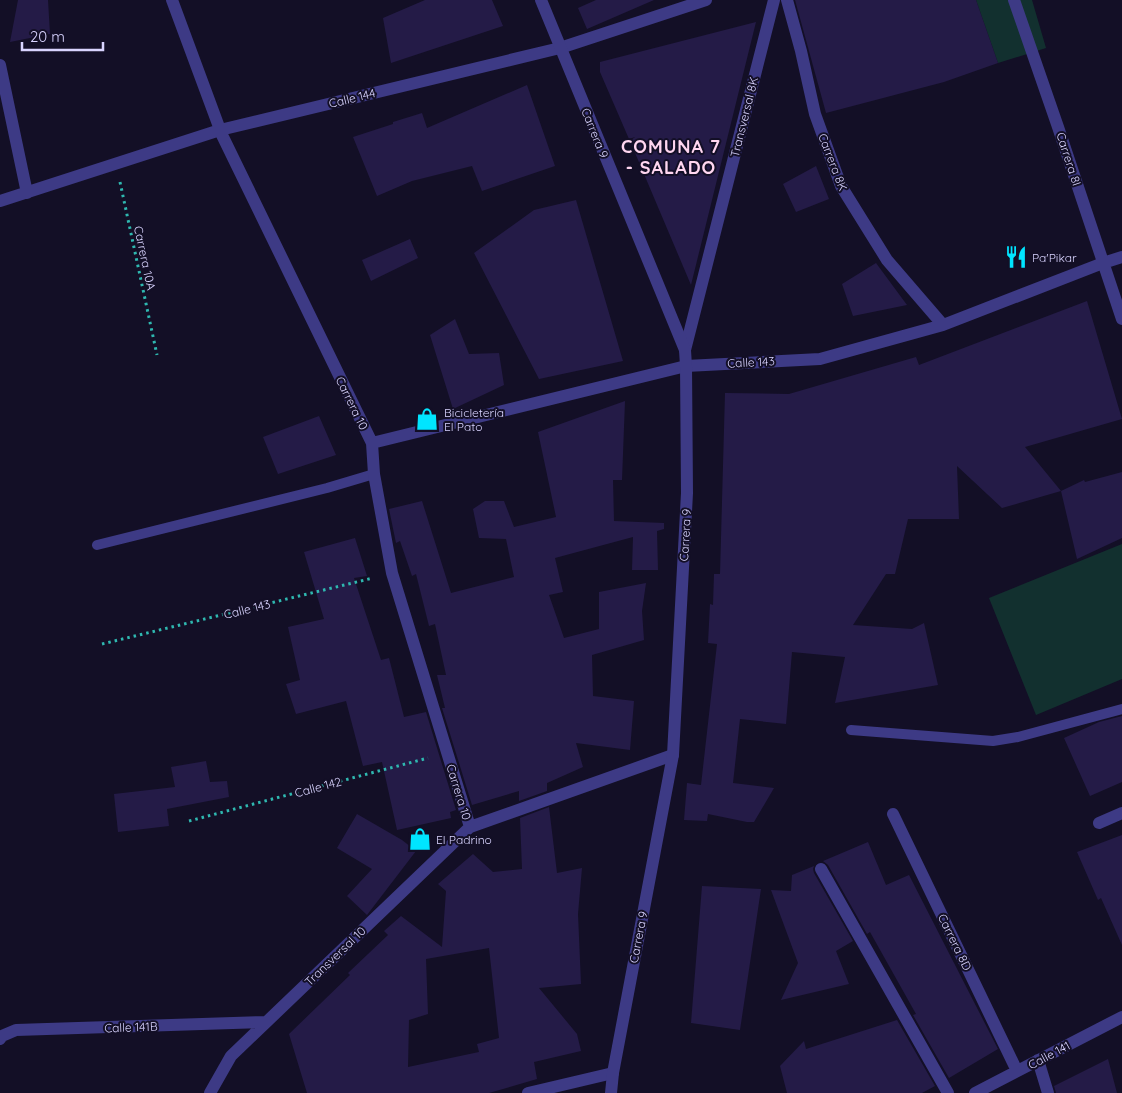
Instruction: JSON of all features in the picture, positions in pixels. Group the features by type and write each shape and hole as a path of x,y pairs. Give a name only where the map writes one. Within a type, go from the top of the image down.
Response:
{"street":[{"name":"Carrera 10","path":"172,0 220,130 372,443 374,474 392,573 470,827"},
{"name":"Carrera 9","path":"541,0 685,350 687,493 673,755 613,1073 611,1093"},
{"name":"Calle 144","path":"0,201 220,130 560,48 706,0"},
{"name":"Transversal 8K","path":"685,350 774,0"},
{"name":"Carrera 8K","path":"787,0 815,114 841,186 887,260 943,325"},
{"name":"Carrera 8I","path":"1014,0 1122,319"},
{"path":"0,65 27,192"},
{"name":"Calle 143","path":"372,443 686,366 820,359 943,325 1122,257"},
{"path":"470,827 673,755"},
{"path":"1100,823 1122,813"},
{"name":"Carrera 8D","path":"893,814 1017,1071"},
{"name":"Transversal 10","path":"210,1093 231,1056 470,827"},
{"path":"820,869 948,1093"},
{"name":"Calle 141","path":"975,1093 1122,1017"},
{"name":"Calle 141B","path":"0,1040 2,1036 16,1030 265,1022"},
{"path":"1038,1060 1048,1093"},
{"path":"528,1093 613,1073"}],"lane":[{"path":"97,546 327,488 374,474"},
{"path":"851,730 994,741 1018,737 1122,709"}],"path":[{"name":"Carrera 10A","path":"116,164 157,355"},
{"name":"Calle 143","path":"102,644 392,573"},
{"name":"Calle 142","path":"189,821 447,753"}],"green space":[{"path":"976,0 1032,0 1046,48 998,63"},
{"path":"1122,544 1122,679 1036,715 989,598"}],"building":[{"path":"18,0 48,0 50,34 10,42"},
{"path":"425,0 492,0 503,26 391,63 383,18"},
{"path":"596,0 654,0 587,29 578,8"},
{"path":"795,0 976,0 998,63 944,82 826,113"},
{"path":"756,22 691,285 630,141 635,137 629,139 600,72 600,62"},
{"path":"527,85 555,166 482,191 472,166 412,181 377,196 353,137 422,113 427,128"},
{"path":"816,166 829,199 796,212 783,184"},
{"path":"576,200 623,361 539,379 474,253 534,210"},
{"path":"410,239 418,258 371,281 362,260"},
{"path":"876,263 907,305 853,316 842,284"},
{"path":"1087,301 1122,419 1025,447 1061,491 1002,508 957,466 959,519 908,519 895,574 886,574 853,625 912,629 924,623 938,685 835,703 845,657 792,652 786,724 740,719 733,783 774,788 754,822 708,814 707,821 684,820 687,783 701,785 717,644 708,643 710,604 713,605 714,574 720,574 725,393 789,394 916,357 919,365"},
{"path":"455,319 469,354 499,353 504,385 453,409 430,335"},
{"path":"625,401 622,480 613,480 614,521 664,523 664,529 657,531 658,570 632,570 633,537 555,558 563,592 549,595 564,638 599,629 599,592 646,583 642,611 644,640 592,655 593,696 634,701 630,750 576,743 583,767 547,783 547,791 519,801 519,791 472,805 442,708 445,708 437,675 446,675 435,624 429,626 416,574 412,576 400,541 396,543 389,509 422,501 451,593 514,577 506,539 479,538 473,509 485,501 504,501 514,527 556,517 538,432"},
{"path":"319,416 336,455 278,474 263,437"},
{"path":"1122,472 1122,538 1077,559 1061,491 1084,480 1085,482"},
{"path":"355,538 367,576 354,578 381,660 389,658 404,717 426,712 456,810 450,812 451,818 397,830 382,762 363,766 346,701 296,714 286,684 300,680 288,627 324,619 304,552"},
{"path":"1122,716 1122,782 1090,796 1064,738 1099,722"},
{"path":"206,761 210,782 227,781 229,797 167,809 169,826 118,832 114,794 175,787 171,767"},
{"path":"549,807 557,873 582,868 578,914 581,984 539,988 577,1034 581,1051 534,1062 537,1079 489,1093 307,1093 289,1034 388,935 384,931 401,916 442,947 446,891 438,884 473,854 493,872 522,869 520,818","holes":["489,948 499,1038 477,1044 479,1052 408,1067 409,1020 428,1014 426,959"]},
{"path":"357,814 402,840 416,851 367,915 347,896 372,869 337,848"},
{"path":"1122,835 1122,945 1101,898 1098,900 1077,852"},
{"path":"868,842 886,885 909,875 998,1049 949,1078 913,1015 916,1014 870,932 867,934 828,865 823,861"},
{"path":"814,866 814,873 853,941 836,951 849,984 781,1000 798,963 771,890 791,891 792,875"},
{"path":"702,886 761,889 740,1030 691,1023"},
{"path":"897,1020 935,1086 922,1093 787,1093 780,1066 804,1041 806,1049"},
{"path":"1108,1059 1117,1093 1056,1093 1054,1086"}],"place":[{"name":"Pa'Pikar","path":"1016,257"},
{"name":"Bicicletería El Pato","path":"427,419"},
{"name":"El Padrino","path":"420,839"}],"district":[{"name":"COMUNA 7 - SALADO","path":"671,156"}]}
